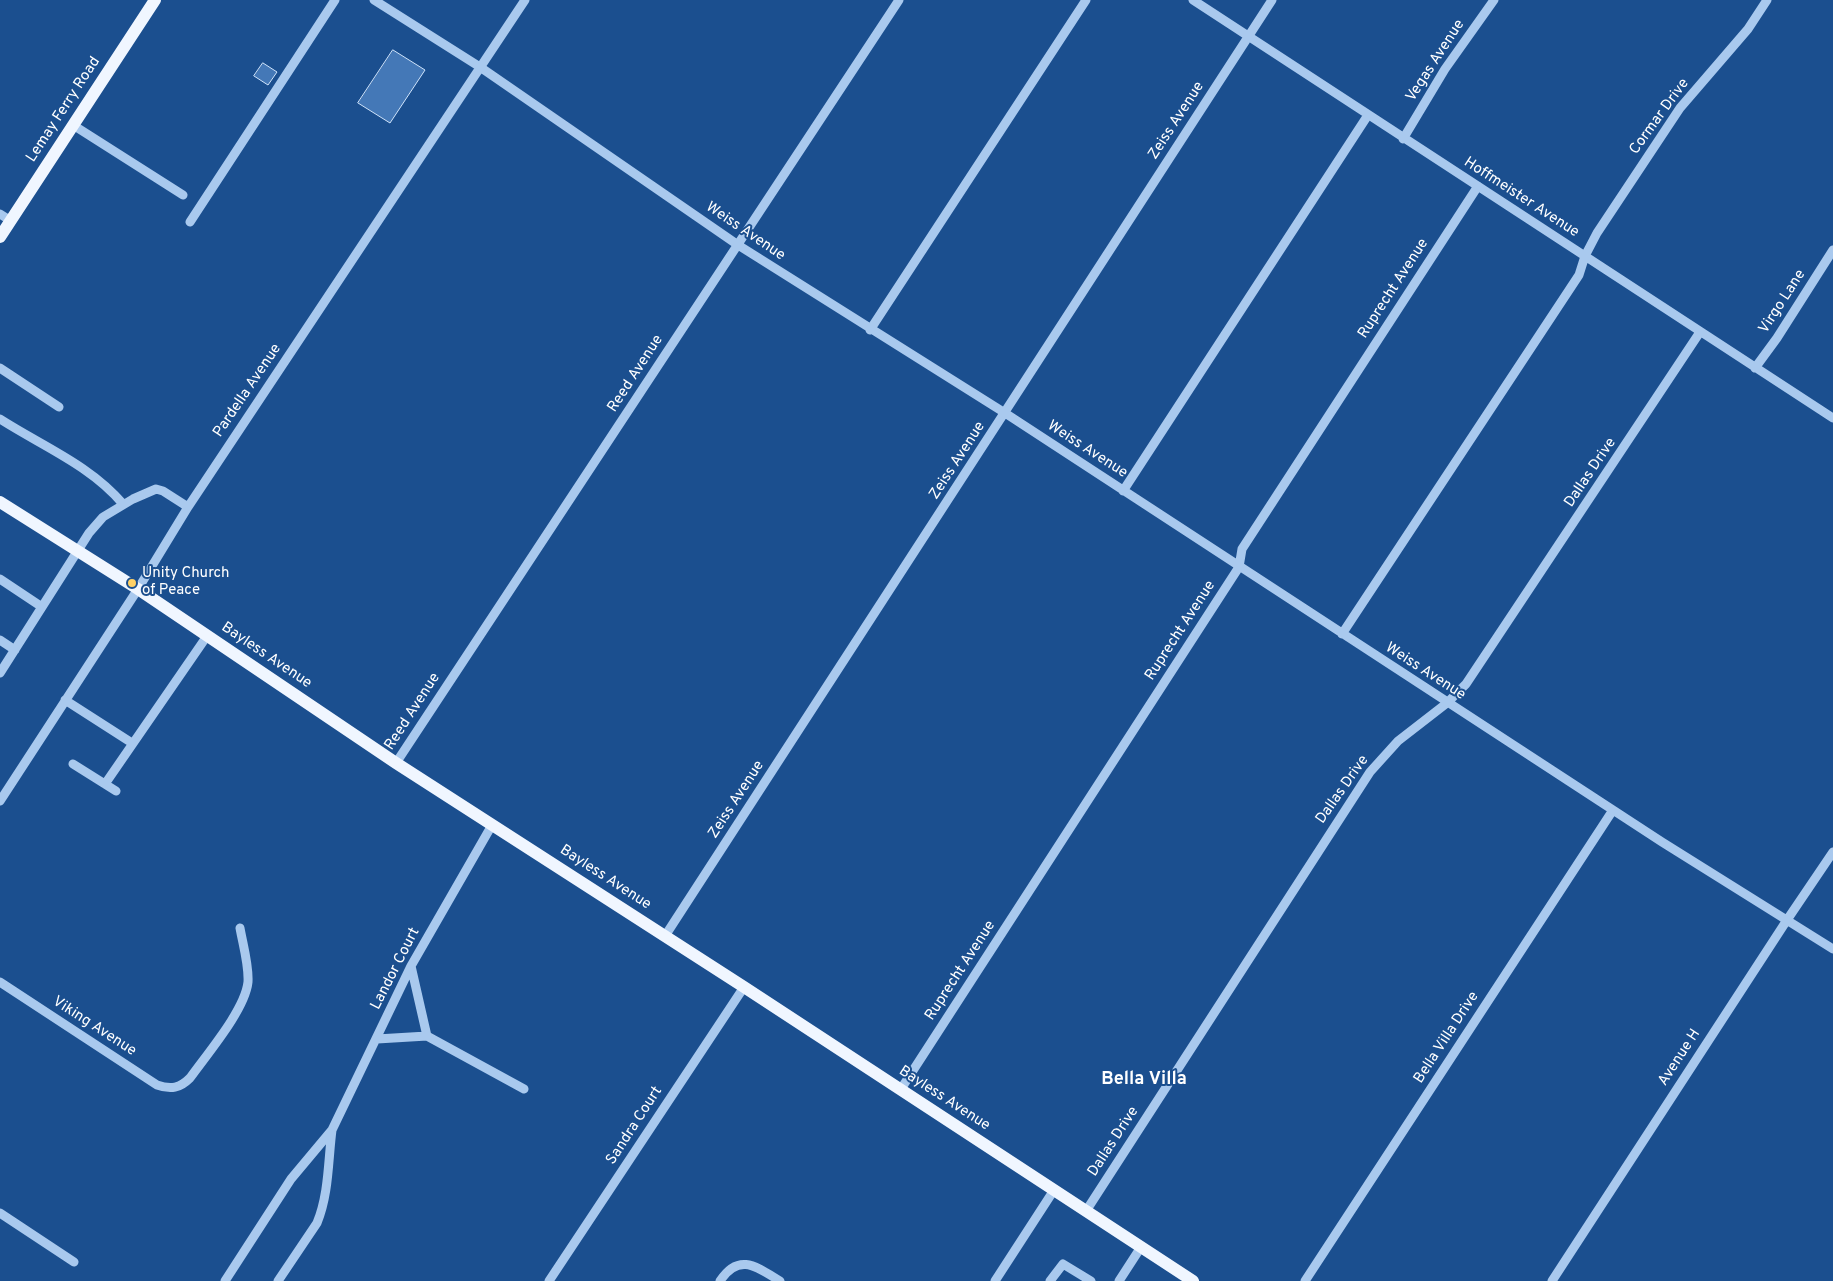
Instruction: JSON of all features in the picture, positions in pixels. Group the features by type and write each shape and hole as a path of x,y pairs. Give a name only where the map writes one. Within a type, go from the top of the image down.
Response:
{"main road":[{"name":"Lemay Ferry Road","path":"0,237 5,218 73,126 155,0"},
{"name":"Bayless Avenue","path":"0,502 138,589 396,763 744,987 1192,1281"}],"street":[{"path":"190,222 335,0"},
{"name":"Weiss Avenue","path":"374,0 480,67 738,245 1005,414 1613,810 1833,949"},
{"name":"Pardella Avenue","path":"0,800 138,589 188,507 524,0"},
{"name":"Reed Avenue","path":"396,763 899,0"},
{"path":"870,330 1086,0"},
{"name":"Hoffmeister Avenue","path":"1193,0 1403,139 1833,418"},
{"name":"Zeiss Avenue","path":"665,936 1272,0"},
{"name":"Vegas Avenue","path":"1403,139 1445,70 1494,0"},
{"name":"Cormar Drive","path":"1342,634 1579,275 1585,256 1597,233 1680,108 1748,29 1767,0"},
{"path":"1123,491 1368,115"},
{"path":"73,126 183,195"},
{"name":"Ruprecht Avenue","path":"900,1089 1239,567 1242,549 1478,186"},
{"name":"Virgo Lane","path":"1755,368 1777,338 1833,250"},
{"name":"Dallas Drive","path":"1086,1211 1370,772 1398,741 1448,703 1466,684 1700,332"},
{"path":"0,368 59,407"},
{"path":"1,424 88,471 112,491 123,504"},
{"path":"0,673 77,551 103,517 123,504 156,489 163,490 188,507"},
{"path":"0,579 42,607"},
{"path":"105,784 207,636"},
{"path":"0,640 15,650"},
{"path":"65,700 132,743"},
{"path":"72,764 116,791"},
{"name":"Bella Villa Drive","path":"1305,1281 1613,810"},
{"name":"Landor Court","path":"225,1281 291,1179 332,1130 411,966 492,825"},
{"name":"Avenue H","path":"1552,1281 1833,852"},
{"name":"Viking Avenue","path":"0,982 157,1085 165,1088 176,1088 184,1085 190,1078 241,1006 248,982 248,969 240,928"},
{"path":"411,966 427,1036"},
{"name":"Sandra Court","path":"549,1281 744,987"},
{"path":"377,1039 427,1036 524,1089"},
{"name":"Landor Court","path":"278,1281 317,1223 321,1212 324,1201 332,1130"},
{"path":"995,1281 1054,1190"},
{"path":"0,1213 74,1262"},
{"path":"1120,1281 1141,1247"},
{"path":"720,1281 736,1265 747,1264 756,1266 780,1281"},
{"path":"1050,1281 1063,1264 1091,1281"}],"building":[{"path":"393,50 425,70 390,123 358,103"},
{"path":"263,63 277,72 268,85 254,76"}],"place":[{"name":"Unity Church of Peace","path":"132,583"}],"district":[{"name":"Bella Villa","path":"1144,1080"}]}
